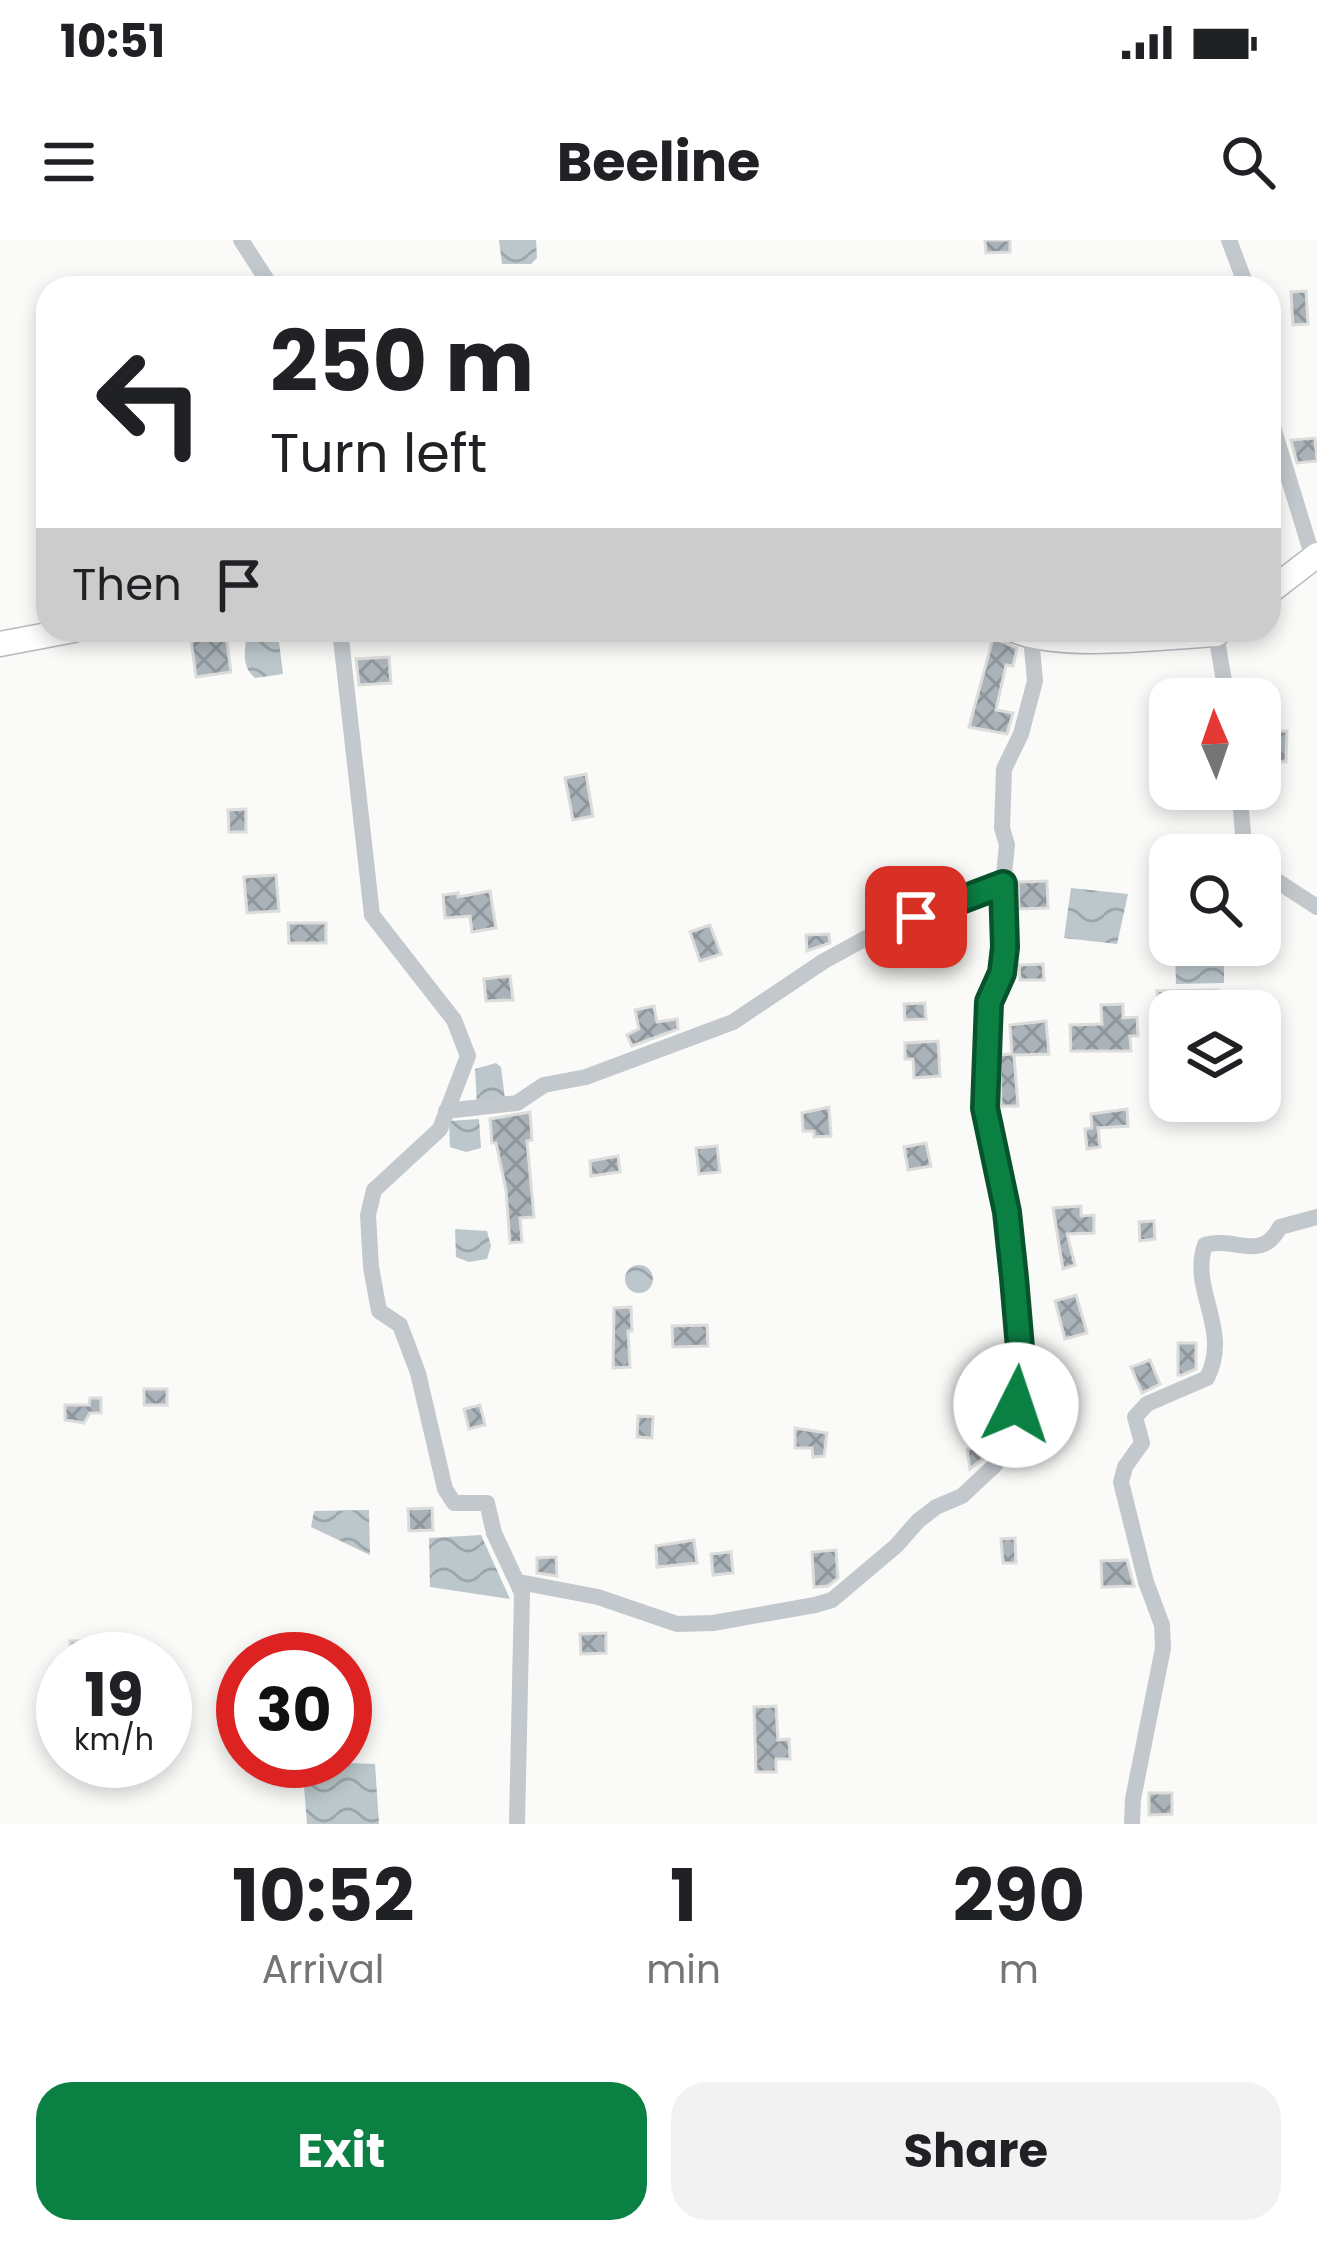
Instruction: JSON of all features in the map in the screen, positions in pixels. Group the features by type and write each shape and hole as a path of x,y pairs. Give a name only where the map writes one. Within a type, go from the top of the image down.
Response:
{"street":[{"path":"241,240 264,276"},
{"path":"1229,240 1242,276"},
{"path":"1281,451 1315,556 1281,583"},
{"path":"0,644 36,637"},
{"path":"341,642 372,915 454,1020 468,1055 440,1129 374,1190 368,1215 371,1267 379,1311 400,1325 418,1373 445,1489 454,1503 488,1504 494,1533 522,1593 517,1824"},
{"path":"519,1582 598,1597 677,1624 713,1623 815,1606 832,1600 918,1521 962,1496 994,1465 1023,1383 1007,1212 985,1108 989,1002 1002,973 1005,947 1004,769 1021,734 1035,681 1025,642"},
{"path":"1220,642 1225,678"},
{"path":"446,1112 517,1103 544,1085 586,1077 733,1022 870,936 1003,884"},
{"path":"1281,884 1317,907"},
{"path":"1132,1824 1163,1648 1158,1606 1146,1582 1121,1482 1142,1443 1135,1417 1147,1403 1207,1378 1213,1366 1215,1327 1200,1269 1204,1245 1264,1246 1280,1227 1317,1217"}],"water":[{"path":"499,240 536,240 537,258 531,264 502,264"},
{"path":"246,642 279,642 283,674 255,678 245,656"},
{"path":"1071,888 1128,894 1117,944 1064,938"},
{"path":"1175,966 1224,966 1224,983 1176,984"},
{"path":"496,1063 501,1067 505,1099 477,1105 475,1069"},
{"path":"479,1119 481,1148 466,1152 450,1147 449,1121"},
{"path":"455,1229 487,1231 491,1246 487,1259 469,1262 456,1257"},
{"path":"639,1265 649,1269 653,1279 649,1289 639,1293 629,1289 625,1279 629,1269"},
{"path":"369,1510 370,1555 311,1527 314,1511"},
{"path":"481,1535 510,1599 430,1587 429,1538"},
{"path":"375,1764 379,1824 307,1824 304,1788 372,1788"}],"building":[{"path":"985,240 1010,240 1010,252 986,253"},
{"path":"1306,291 1308,324 1293,325 1291,292"},
{"path":"1315,438 1317,461 1297,463 1291,440"},
{"path":"191,642 227,642 231,672 196,677"},
{"path":"992,642 1017,648 1013,666 1006,665 996,710 1013,713 1007,734 969,727"},
{"path":"389,657 391,683 359,685 356,659"},
{"path":"1281,731 1287,731 1286,762 1281,762"},
{"path":"586,774 593,816 573,820 565,778"},
{"path":"246,809 246,832 229,832 228,810"},
{"path":"276,875 279,911 247,913 244,877"},
{"path":"1047,881 1048,908 1019,909 1018,882"},
{"path":"490,891 496,928 472,932 470,916 445,918 443,895"},
{"path":"288,923 326,923 326,943 289,943"},
{"path":"710,925 721,954 700,961 690,932"},
{"path":"829,934 830,943 807,951 806,935"},
{"path":"1043,964 1044,980 1020,980 1019,965"},
{"path":"510,976 513,1000 486,1001 484,979"},
{"path":"925,1003 926,1019 905,1020 904,1004"},
{"path":"1123,1004 1123,1018 1137,1017 1138,1036 1130,1036 1131,1051 1071,1051 1070,1025 1102,1024 1101,1005"},
{"path":"654,1006 657,1022 677,1019 678,1029 632,1046 627,1035 639,1029 635,1010"},
{"path":"1046,1021 1049,1054 1014,1055 1018,1106 1001,1106 1000,1055 1012,1054 1010,1025"},
{"path":"938,1041 940,1076 914,1078 913,1059 905,1059 905,1043"},
{"path":"829,1107 831,1136 814,1137 814,1131 803,1131 802,1113"},
{"path":"1127,1109 1128,1126 1098,1128 1100,1147 1087,1149 1085,1129 1092,1128 1091,1114"},
{"path":"530,1112 532,1140 527,1141 534,1217 520,1218 522,1242 510,1243 506,1190 490,1119"},
{"path":"926,1143 931,1166 908,1170 904,1147"},
{"path":"717,1146 720,1172 699,1174 696,1148"},
{"path":"618,1156 620,1172 591,1176 590,1161"},
{"path":"1081,1206 1081,1216 1094,1215 1094,1233 1067,1234 1075,1265 1063,1269 1053,1208"},
{"path":"1154,1221 1155,1239 1140,1241 1139,1222"},
{"path":"1076,1295 1087,1333 1065,1339 1055,1301"},
{"path":"631,1307 630,1367 613,1368 614,1308"},
{"path":"707,1325 708,1346 673,1347 672,1326"},
{"path":"1178,1343 1196,1343 1196,1369 1182,1375 1178,1375"},
{"path":"1150,1360 1160,1384 1142,1393 1131,1367"},
{"path":"974,1374 980,1400 968,1403 962,1376"},
{"path":"144,1389 167,1389 167,1405 144,1405"},
{"path":"90,1398 101,1398 101,1413 90,1413 84,1423 65,1420 65,1405 89,1405"},
{"path":"480,1405 485,1425 469,1429 464,1409"},
{"path":"638,1416 653,1417 652,1438 637,1437"},
{"path":"795,1428 827,1433 824,1456 813,1457 812,1448 795,1448"},
{"path":"1034,1434 1036,1452 1015,1455 1019,1435"},
{"path":"988,1447 984,1458 970,1469 967,1449"},
{"path":"432,1508 433,1530 409,1531 408,1509"},
{"path":"1015,1538 1016,1563 1003,1563 1001,1539"},
{"path":"694,1540 697,1563 657,1567 656,1546"},
{"path":"836,1550 838,1578 828,1586 814,1587 812,1552"},
{"path":"731,1552 733,1573 713,1575 711,1554"},
{"path":"556,1557 557,1576 537,1573 537,1558"},
{"path":"1127,1560 1134,1586 1102,1587 1101,1561"},
{"path":"606,1633 606,1653 581,1654 580,1634"},
{"path":"776,1706 778,1740 789,1739 790,1759 776,1759 776,1772 756,1772 754,1707"},
{"path":"1149,1793 1172,1793 1172,1814 1149,1815"}],"route":[{"path":"916,917 1003,884 1005,947 1002,973 989,1002 985,1108 1007,1212 1020,1332 1023,1383 1016,1405"}]}
